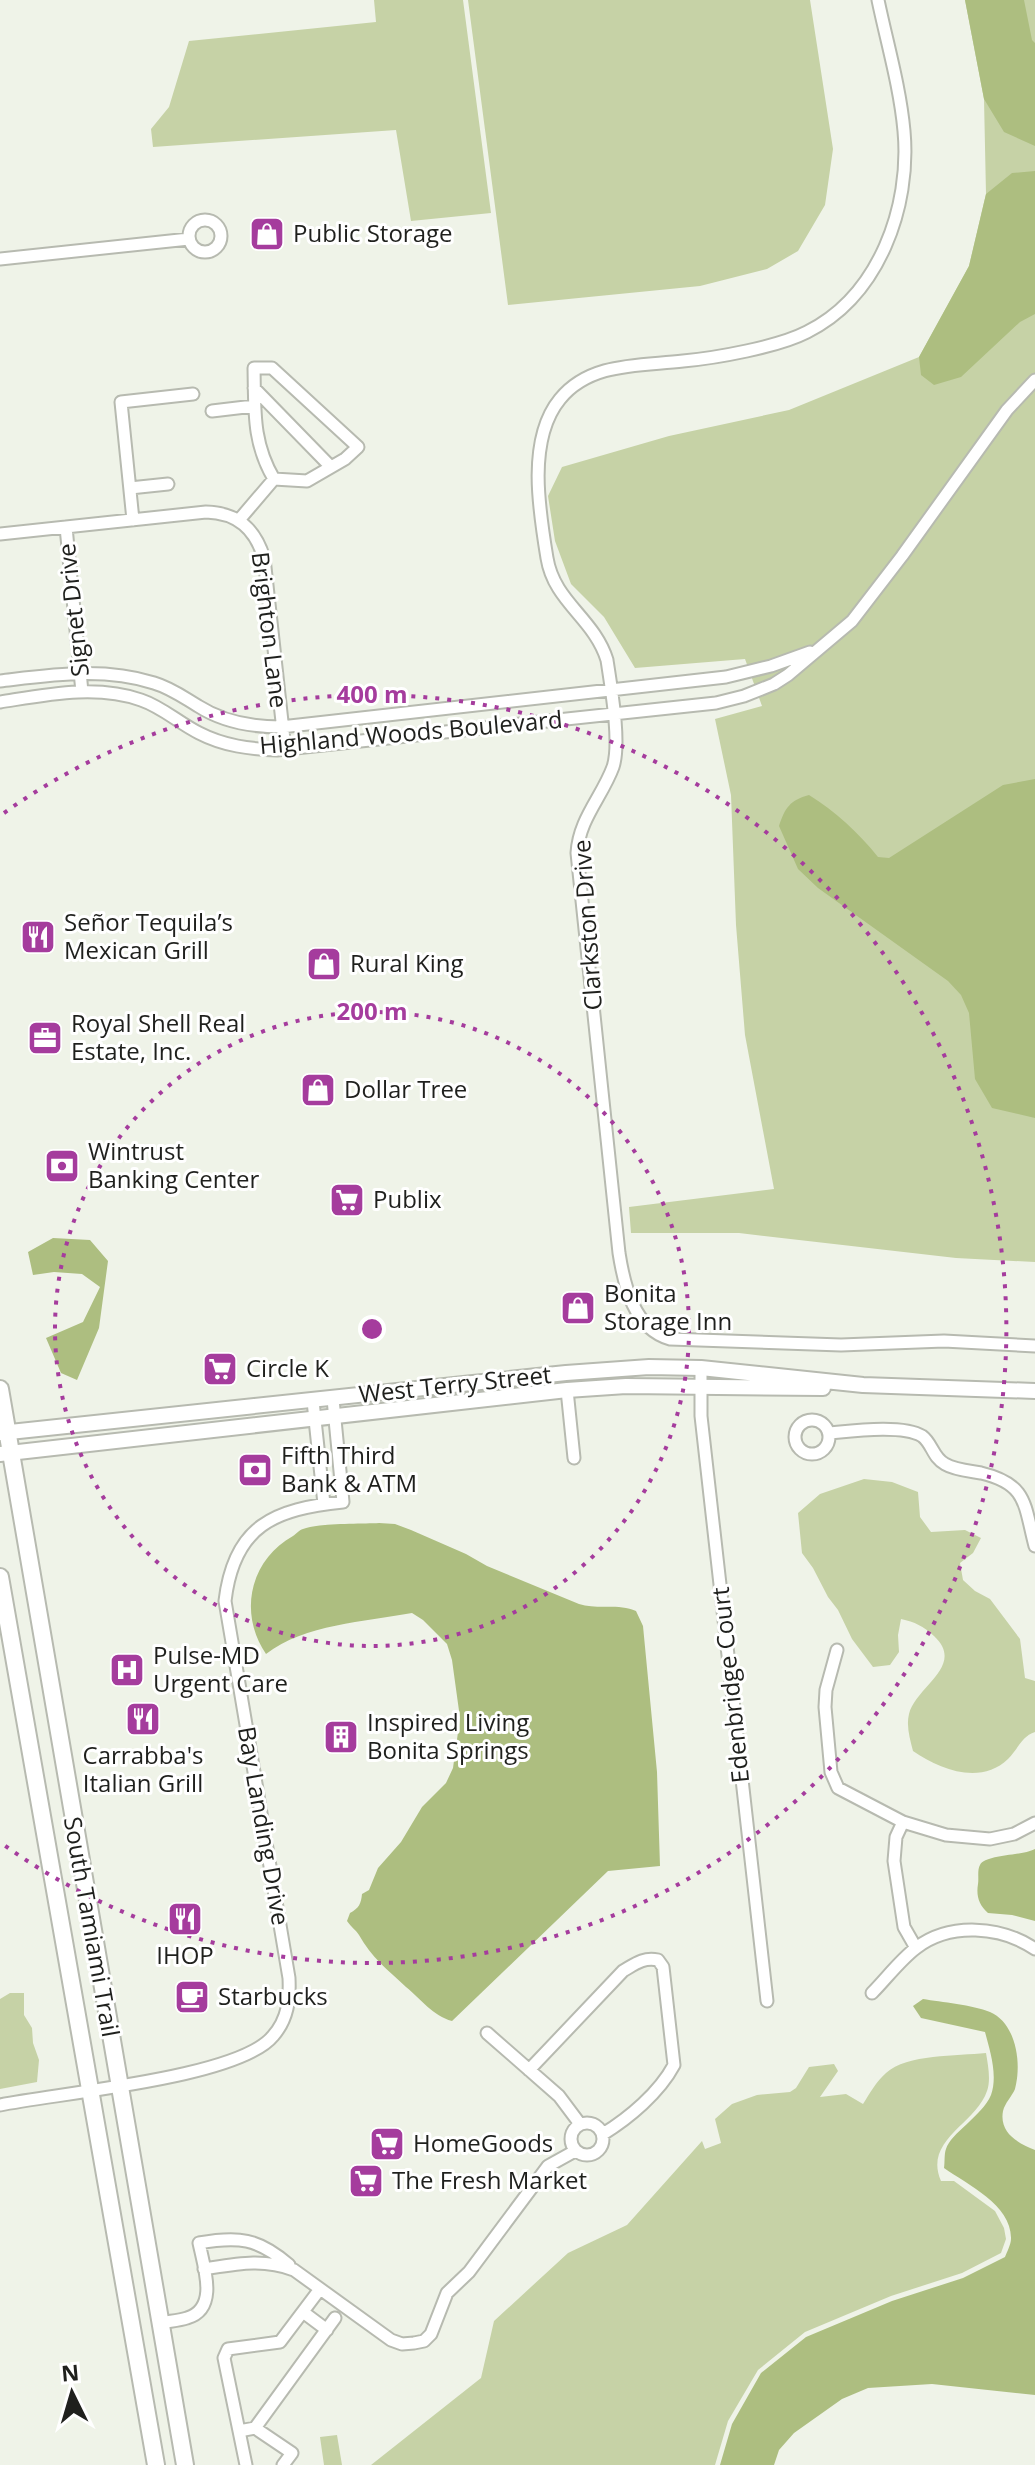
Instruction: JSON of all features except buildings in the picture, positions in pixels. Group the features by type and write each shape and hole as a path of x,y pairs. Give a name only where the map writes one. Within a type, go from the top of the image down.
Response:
{"main road":[{"name":"South Tamiami Trail","path":"0,1389 5,1453 185,2465"},
{"name":"South Tamiami Trail","path":"0,1577 156,2465"}],"street":[{"name":"Clarkston Drive","path":"878,0 903,119 904,177 893,227 864,282 832,317 786,341 702,360 591,374 559,400 546,425 538,466 550,573 565,601 587,622 604,649 617,742 612,769 582,825 577,853 619,1253 629,1293 641,1319 658,1336 670,1339 841,1345 944,1341 1035,1346"},
{"path":"0,259 189,239"},
{"path":"254,368 272,368 358,447 307,481 274,479 263,461 254,421 254,368"},
{"name":"Highland Woods Boulevard","path":"0,702 82,692 109,693 138,699 160,708 199,733 231,745 285,749 716,703 744,696 774,684 841,631 862,610 1007,410 1035,380"},
{"path":"254,388 331,467"},
{"path":"133,520 121,402 193,394"},
{"path":"212,411 254,406"},
{"path":"239,520 274,479"},
{"path":"130,488 168,484"},
{"name":"Brighton Lane","path":"0,534 206,512 229,515 239,520 255,536 264,558 285,749"},
{"name":"Signet Drive","path":"66,527 82,692"},
{"name":"Highland Woods Boulevard","path":"0,681 80,673 116,674 154,683 182,694 199,707 227,720 254,726 281,727 749,673 818,650"},
{"name":"West Terry Street","path":"4,1433 566,1373 649,1367 701,1368 863,1385 1035,1391"},
{"name":"Edenbridge Court","path":"701,1368 701,1416 767,2001"},
{"name":"West Terry Street","path":"5,1453 567,1390 626,1386 832,1388 863,1385"},
{"path":"567,1390 574,1458"},
{"name":"Bay Landing Drive","path":"0,2105 179,2074 232,2061 257,2050 272,2038 283,2022 290,1996 289,1978 225,1601 235,1559 244,1544 269,1520 297,1508 343,1502 333,1399"},
{"path":"313,1401 324,1504"},
{"path":"829,1433 914,1432 925,1438 936,1459 946,1466 1002,1478 1019,1493 1035,1546"},
{"path":"837,1650 825,1698 833,1778 838,1788 903,1822 946,1835 990,1839 1014,1834 1035,1823"},
{"path":"903,1822 896,1837 894,1861 904,1927 916,1948"},
{"path":"872,1993 916,1948 951,1933 977,1930 1012,1936 1035,1949"},
{"path":"529,2070 623,1971 640,1960 658,1960 663,1967 674,2065 632,2114 603,2134"},
{"path":"487,2033 559,2096 580,2124"},
{"path":"580,2124 594,2124 603,2134 603,2144 596,2153 586,2155 575,2151 572,2146 570,2136 580,2124"},
{"path":"160,2323 189,2318 200,2312 206,2303 199,2243 236,2239 260,2244 391,2340 402,2344 424,2341 431,2334 447,2293 469,2272 535,2181 548,2166 575,2151"},
{"path":"204,2269 253,2261 294,2270"},
{"path":"246,2465 225,2352 228,2349 280,2342 320,2289"},
{"path":"303,2312 327,2330"},
{"path":"239,2431 255,2428 335,2318"},
{"path":"255,2428 292,2453 283,2465"}],"shaded area":[{"path":"374,0 463,0 491,213 411,221 396,130 153,147 151,129 169,107 189,41 376,22"},
{"path":"468,0 810,0 833,149 825,205 798,251 767,269 700,286 508,305"},
{"path":"965,0 1035,0 1035,1262 956,1258 739,1233 631,1233 629,1207 774,1189 745,1035 736,925 731,795 715,719 762,706 745,659 635,668 604,617 571,584 555,541 548,496 562,467 669,436 789,410 919,357 969,266 986,194 984,99"},
{"path":"965,0 1024,0 1035,43 1035,146 1004,132 984,99"},
{"path":"1035,171 1035,314 1020,322 961,377 934,385 921,375 919,357 969,266 986,194 1012,173"},
{"path":"1035,779 1035,1118 992,1108 975,1079 969,1013 961,995 948,981 818,888 798,869 779,826 789,806 809,795 846,823 878,857 889,858 1003,785"},
{"path":"53,1238 90,1240 108,1261 99,1328 77,1380 61,1373 46,1338 83,1322 100,1287 82,1274 54,1272 33,1275 28,1252"},
{"path":"864,1479 892,1482 918,1492 920,1517 931,1532 965,1530 981,1538 973,1553 960,1563 963,1580 990,1599 1020,1639 1025,1678 1035,1681 1035,1732 1027,1736 997,1767 973,1773 960,1772 935,1764 913,1751 908,1728 909,1714 942,1666 945,1657 942,1647 922,1627 901,1619 899,1652 890,1665 873,1667 852,1639 838,1610 802,1553 798,1513 820,1494"},
{"path":"395,1524 411,1530 579,1604 636,1611 643,1626 657,1772 660,1866 608,1871 452,2021 433,2011 386,1969 347,1921 359,1905 362,1894 369,1890 378,1868 401,1842 422,1807 446,1783 453,1768 460,1718 447,1644 412,1613 317,1630 266,1654 252,1622 251,1605 258,1573 278,1546 300,1530 310,1527"},
{"path":"1035,1849 1035,1921 988,1913 978,1896 980,1865 989,1859"},
{"path":"10,1993 24,1993 24,2015 32,2028 39,2060 37,2082 0,2089 0,1999"},
{"path":"923,1999 990,2012 1006,2025 1015,2045 1017,2079 1004,2108 1003,2119 1011,2136 1035,2150 1035,2395 932,2384 868,2388 842,2399 794,2433 779,2450 774,2465 720,2465 732,2424 761,2373 806,2337 892,2301 963,2278 1005,2257 1010,2246 1009,2227 997,2206 944,2168 949,2143 991,2095 993,2071 985,2032 921,2018 913,2006"},
{"path":"986,2053 987,2091 973,2113 945,2143 937,2167 941,2181 954,2181 995,2211 1006,2239 1001,2253 962,2273 891,2296 805,2332 758,2370 728,2421 715,2465 371,2465 481,2378 494,2321 568,2253 627,2225 702,2141 705,2149 721,2143 715,2119 732,2104 757,2095 790,2092 809,2067 834,2064 838,2071 820,2097 846,2094 863,2104 886,2073 906,2062"},
{"path":"337,2435 342,2465 324,2465 320,2437"}],"place":[{"name":"Public Storage","path":"267,234"},
{"name":"Señor Tequila’s Mexican Grill","path":"38,937"},
{"name":"Rural King","path":"324,964"},
{"name":"Royal Shell Real Estate, Inc.","path":"45,1038"},
{"name":"Dollar Tree","path":"318,1090"},
{"name":"Wintrust Banking Center","path":"62,1166"},
{"name":"Publix","path":"347,1200"},
{"name":"Bonita Storage Inn","path":"578,1308"},
{"name":"Circle K","path":"220,1369"},
{"name":"Fifth Third Bank & ATM","path":"255,1470"},
{"name":"Pulse-MD Urgent Care","path":"127,1670"},
{"name":"Carrabba's Italian Grill","path":"143,1719"},
{"name":"Inspired Living Bonita Springs","path":"341,1737"},
{"name":"IHOP","path":"185,1919"},
{"name":"Starbucks","path":"192,1997"},
{"name":"HomeGoods","path":"387,2144"},
{"name":"The Fresh Market","path":"366,2181"}]}
